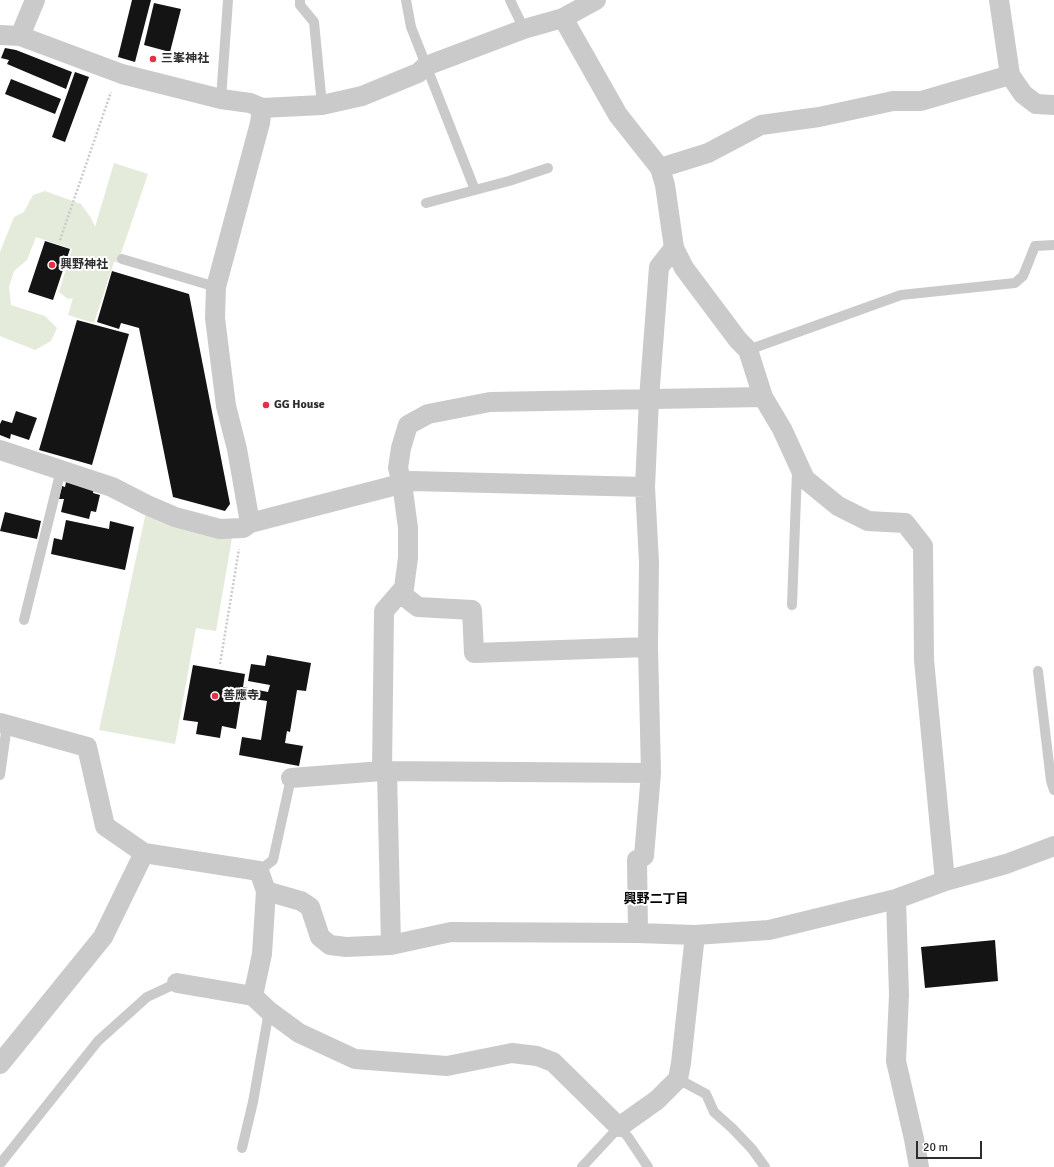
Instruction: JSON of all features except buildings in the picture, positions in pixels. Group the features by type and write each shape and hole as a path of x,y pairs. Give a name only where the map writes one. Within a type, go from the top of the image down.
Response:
{"street":[{"path":"20,36 35,0"},
{"path":"0,35 20,36 122,74 221,99 250,103 262,108 322,105 362,96 418,73 426,66 524,29 563,18 596,0"},
{"path":"999,0 1010,75 1023,94 1036,104 1054,105"},
{"path":"563,18 618,115 660,168 665,185 674,248 684,268 738,340 748,350 763,397 782,429 805,479 838,506 868,521 905,522 923,546 924,660 945,881"},
{"path":"660,168 708,152 762,125 819,117 893,101 921,101 1010,75"},
{"path":"246,525 237,449 226,406 216,318 216,287 260,123 262,108"},
{"path":"638,933 637,860 644,856 651,773 648,647 649,562 645,487 649,399 659,267 674,248"},
{"path":"391,945 384,771 384,611 404,588 408,558 408,528 402,483 398,468 401,448 408,425 428,414 490,402 763,397"},
{"path":"0,450 112,487 147,505 175,517 220,529 246,525 412,481 645,487"},
{"path":"400,593 418,607 472,610 474,653 648,647"},
{"path":"4,724 87,747 105,826 144,853 259,871 266,891 262,954 253,996"},
{"path":"291,778 384,771 651,773"},
{"path":"266,891 301,901 310,906 320,937 330,945 346,948 391,945 451,932 638,933 695,935 769,930 896,899 945,881 1006,864 1054,846"},
{"path":"0,1064 103,937 144,853"},
{"path":"896,899 899,995 896,1061 919,1167"},
{"path":"177,983 253,996 299,1034 355,1059 447,1066 512,1053 537,1056 553,1062 619,1127 657,1100 678,1079 695,935"}],"lane":[{"path":"221,99 228,0"},
{"path":"300,0 300,5 314,22 322,105"},
{"path":"406,0 411,27 476,190"},
{"path":"510,0 524,29"},
{"path":"426,203 509,181 548,168"},
{"path":"748,350 901,295 1015,283 1023,276 1035,246 1054,245"},
{"path":"122,259 216,287"},
{"path":"792,605 797,461"},
{"path":"24,620 60,470"},
{"path":"1038,671 1054,790"},
{"path":"0,775 4,724"},
{"path":"259,871 273,860 291,778"},
{"path":"0,1164 98,1041 147,997 177,983"},
{"path":"242,1148 253,1102 269,1010"},
{"path":"678,1079 706,1094 714,1112 752,1149 765,1167"},
{"path":"582,1167 619,1127 628,1137 648,1167"}],"path":[{"path":"60,240 112,90"},
{"path":"220,664 246,525"}],"green space":[{"path":"114,163 148,174 118,262 114,262 94,323 68,315 73,298 68,299 59,292 72,249 36,237 27,260 14,271 9,287 11,305 45,316 57,328 51,341 35,350 0,336 0,252 14,217 24,212 33,195 45,191 81,204 91,218 95,227"},
{"path":"146,512 232,538 216,631 196,628 175,744 99,730"}],"place":[{"name":"三峯神社","path":"153,59"},
{"name":"興野神社","path":"52,265"},
{"name":"GG House","path":"266,405"},
{"name":"善應寺","path":"215,696"}],"district":[{"name":"興野二丁目","path":"656,900"}]}
